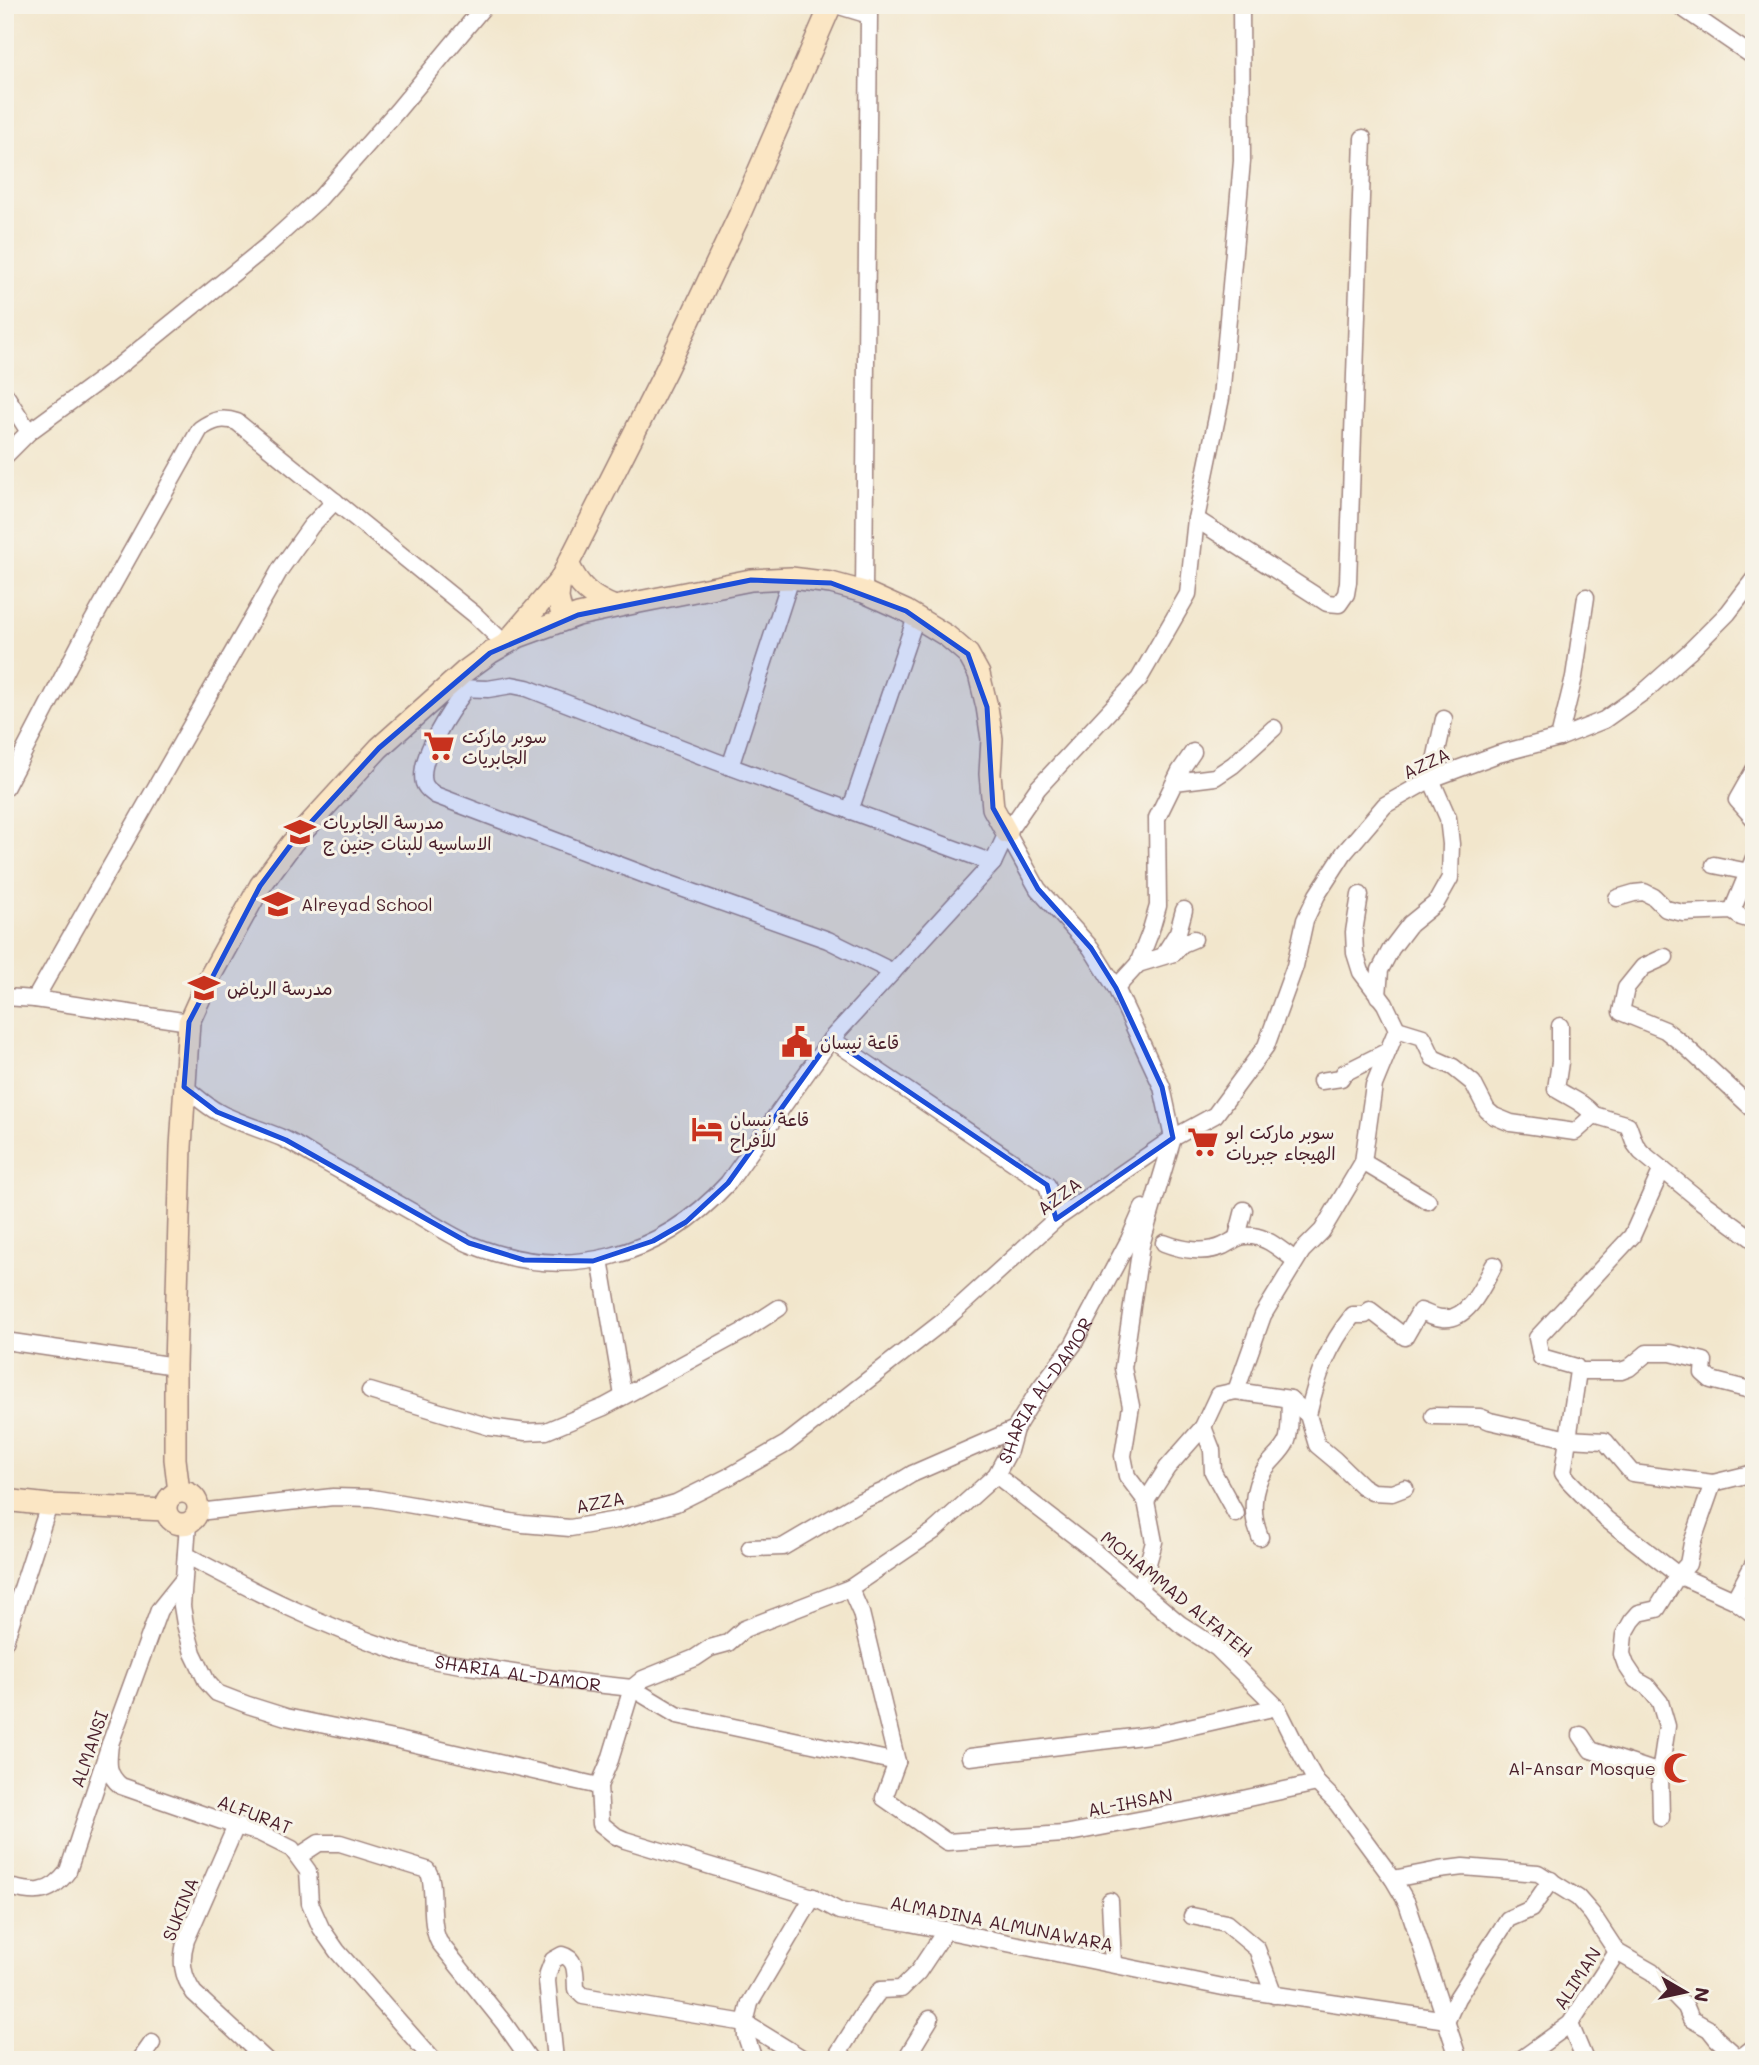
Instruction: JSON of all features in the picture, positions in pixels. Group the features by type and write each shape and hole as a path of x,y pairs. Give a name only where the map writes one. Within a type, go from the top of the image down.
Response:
{"street":[{"path":"5,456 29,432 119,366 267,246 320,198 485,5"},
{"path":"569,618 558,598 565,571 666,370 834,5 869,15 864,592"},
{"path":"184,1087 217,1112 286,1140 469,1243 524,1259 561,1262 600,1259 636,1248 670,1232 694,1216 715,1197 728,1183 831,1039 993,863 1007,833 1038,788 1139,679 1188,594 1196,519 1221,398 1242,162 1241,5"},
{"path":"1678,5 1754,57"},
{"path":"1196,519 1327,603 1339,604 1346,594 1363,138"},
{"path":"5,394 29,432"},
{"path":"5,788 82,640 200,429 211,421 226,418 237,422 474,614 505,644"},
{"path":"35,999 281,568 311,526 335,501"},
{"path":"565,571 589,594 615,607"},
{"path":"505,644 565,571"},
{"path":"730,767 791,578"},
{"path":"179,1492 175,1459 175,1366 184,1087 189,1022 208,980 260,886 292,843 379,748 457,688 481,659 505,644 569,618 615,607 751,580 791,578 831,583 864,592 916,617 947,636 968,654 979,674 992,739 990,774 993,808 1038,888 1091,948 1116,988 1162,1087 1173,1138 1140,1245 1123,1367 1131,1406 1123,1456 1127,1476 1146,1501 1154,1542 1140,1591"},
{"name":"AZZA","path":"193,1518 333,1497 372,1498 523,1524 570,1528 617,1520 676,1503 786,1444 946,1319 1056,1219 1173,1138 1215,1115 1266,1045 1295,966 1305,920 1317,895 1344,853 1385,805 1431,779 1498,754 1559,738 1604,720 1645,691 1728,613 1754,579"},
{"path":"1559,738 1574,677 1586,597"},
{"path":"850,811 916,617"},
{"path":"457,688 488,689 512,685 527,688 730,767 993,863"},
{"path":"457,688 427,758 423,781 427,789 435,795 693,893 828,940 892,972"},
{"path":"1378,996 1380,970 1391,949 1410,924 1436,903 1450,878 1451,844 1448,818 1431,779 1444,719"},
{"path":"1175,782 1215,777 1233,765 1274,728"},
{"path":"1116,988 1138,964 1150,933 1158,906 1157,818 1180,771 1193,752"},
{"path":"1754,770 1737,800 1754,819"},
{"path":"1714,865 1752,868 1732,911"},
{"path":"1617,898 1644,892 1654,897 1666,909 1683,913 1732,911 1741,917 1754,920"},
{"path":"1236,1391 1264,1315 1302,1251 1322,1231 1363,1162 1374,1085 1397,1029 1354,953 1354,932 1360,895"},
{"path":"1164,957 1178,932 1184,910"},
{"path":"1138,964 1174,953 1182,944 1194,939"},
{"path":"1665,957 1643,967 1626,988 1621,1012 1665,1030 1754,1110"},
{"path":"5,997 189,1022"},
{"path":"1560,1026 1560,1062 1556,1089 1584,1103 1594,1115 1628,1125 1642,1152 1702,1202 1754,1240"},
{"path":"1397,1029 1421,1036 1434,1060 1453,1067 1474,1083 1487,1110 1494,1116 1511,1123 1575,1132 1594,1115"},
{"path":"831,1039 1047,1185 1056,1219"},
{"path":"1321,1081 1341,1078 1344,1073 1388,1051"},
{"name":"SHARIA AL-DAMOR","path":"186,1555 326,1624 396,1651 451,1664 632,1688 643,1679 695,1658 710,1648 728,1643 744,1629 850,1588 934,1531 996,1475 1009,1451 1015,1429 1040,1388 1073,1345 1129,1240 1173,1138"},
{"path":"1363,1162 1428,1201"},
{"path":"1662,1169 1632,1236 1537,1338 1541,1357 1576,1367 1578,1371 1563,1472 1569,1482 1606,1519 1678,1575 1734,1600 1754,1615"},
{"path":"1237,1237 1244,1210"},
{"path":"1164,1243 1187,1250 1205,1250 1223,1246 1237,1237 1253,1236 1273,1244 1296,1261"},
{"path":"600,1259 623,1396"},
{"path":"1405,1488 1392,1493 1372,1492 1317,1445 1308,1415 1315,1382 1329,1348 1353,1315 1365,1315 1370,1310 1405,1337 1420,1311 1443,1319 1461,1313 1471,1304 1494,1265"},
{"path":"370,1391 490,1427 526,1432 546,1431 623,1396 742,1332 779,1308"},
{"path":"5,1340 175,1366"},
{"path":"1578,1371 1621,1371 1647,1353 1671,1353 1704,1361 1703,1373 1711,1380 1754,1391"},
{"path":"1146,1501 1167,1468 1203,1427 1218,1395 1236,1391 1290,1399 1308,1415"},
{"path":"1260,1537 1253,1516 1254,1499 1258,1481 1287,1441 1290,1399"},
{"path":"1433,1416 1480,1417 1527,1431 1568,1439 1605,1441 1632,1473 1713,1483 1754,1473"},
{"path":"1203,1427 1212,1450 1213,1472 1236,1514"},
{"path":"750,1548 783,1547 912,1474 1015,1429"},
{"name":"MOHAMMAD ALFATEH","path":"996,1475 1089,1547 1180,1624 1217,1648 1277,1707 1317,1783 1337,1803 1393,1879 1407,1903 1459,2060"},
{"path":"1661,1818 1660,1773 1667,1726 1660,1702 1647,1686 1636,1680 1626,1665 1622,1654 1624,1635 1639,1613 1657,1609 1688,1564 1692,1542 1713,1483"},
{"path":"193,1518 178,1524 173,1522 166,1510 170,1498 179,1492 190,1494 197,1501 186,1555 182,1606 193,1653 211,1688 223,1696 286,1717 599,1786 610,1760 632,1688 677,1715 897,1762 862,1613 850,1588"},
{"path":"5,1500 49,1505 166,1510"},
{"path":"5,1642 10,1609 49,1505"},
{"path":"1734,1600 1754,1563"},
{"name":"ALMANSI","path":"5,1886 28,1892 43,1891 54,1886 68,1871 110,1744 159,1610 183,1580"},
{"path":"970,1757 1158,1734 1277,1707"},
{"path":"1581,1735 1591,1749 1660,1773"},
{"name":"ALFURAT","path":"110,1744 108,1768 114,1780 121,1786 269,1836 292,1849 308,1871 310,1903 321,1928 337,1951 433,2060"},
{"name":"AL-IHSAN","path":"897,1762 884,1798 947,1843 1064,1834 1317,1783"},
{"name":"ALMADINA ALMUNAWARA","path":"599,1786 600,1822 616,1836 813,1897 839,1911 946,1930 1223,1987 1447,2020"},
{"name":"SUKINA","path":"236,1826 186,1940 183,1968 194,1993 266,2060"},
{"path":"299,1856 319,1843 340,1843 427,1870 432,1878 433,1923 439,1942 530,2060"},
{"path":"1393,1879 1463,1867 1538,1873 1551,1880 1531,1909 1508,1919 1457,1998 1447,2020"},
{"name":"ALIMAN","path":"1520,2060 1570,2025 1617,1952 1578,1898 1551,1880"},
{"path":"754,2060 746,2036 745,2023 752,1999 813,1897"},
{"path":"1110,1901 1113,1964"},
{"path":"1192,1916 1226,1923 1257,1949 1274,1995"},
{"path":"834,2060 880,1990 901,1989 918,1972 946,1930"},
{"path":"1617,1952 1652,1972 1686,2007 1691,2019 1709,2029 1740,2059 1754,2047"},
{"path":"555,2060 547,1982 551,1965 555,1958 561,1955 573,1961 576,1989 583,1996 745,2023 805,2060"},
{"path":"905,2060 930,2019"},
{"path":"1570,2025 1585,2060"},
{"path":"140,2060 152,2043"}],"highlighted area":[{"path":"751,580 831,583 906,611 968,654 987,707 993,808 1038,889 1091,948 1116,988 1162,1087 1173,1138 1056,1219 1047,1185 831,1039 728,1183 686,1222 653,1241 593,1261 524,1260 469,1243 286,1140 217,1112 184,1087 189,1022 260,886 292,843 379,748 490,653 578,615"}],"place":[{"name":"سوبر ماركت الجابريات","path":"439,746"},
{"name":"مدرسة الجابريات الاساسيه للبنات جنين ج","path":"300,832"},
{"name":"Alreyad School","path":"278,904"},
{"name":"مدرسة الرياض","path":"204,988"},
{"name":"قاعة نيسان","path":"797,1042"},
{"name":"قاعة نيسان للأفراح","path":"707,1129"},
{"name":"سوبر ماركت ابو الهيجاء جبريات","path":"1203,1142"},
{"name":"Al-Ansar Mosque","path":"1679,1768"}]}
